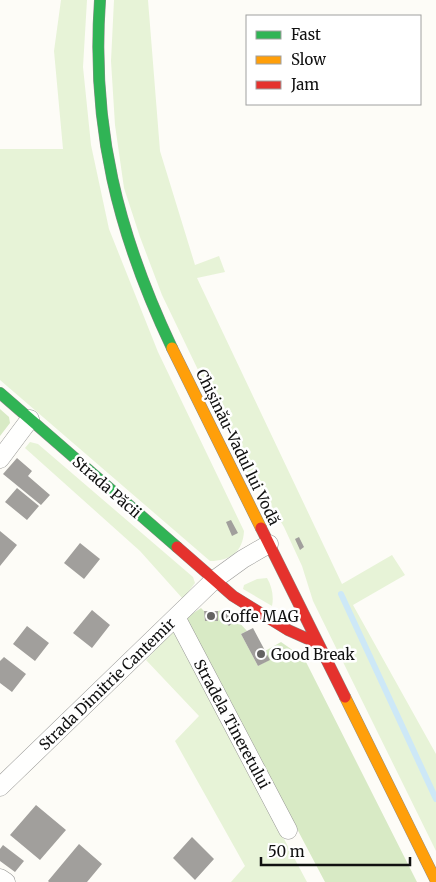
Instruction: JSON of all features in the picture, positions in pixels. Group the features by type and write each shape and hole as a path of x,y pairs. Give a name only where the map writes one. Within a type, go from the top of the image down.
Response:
{"main road":[{"name":"Chișinău-Vadul lui Vodă","path":"100,0 97,84 108,156 124,227 146,291 317,643 436,881"},
{"name":"Strada Păcii","path":"0,393 232,596 288,630 317,643"}],"street":[{"path":"0,459 30,419"},
{"path":"214,580 243,559 269,544"},
{"name":"Strada Dimitrie Cantemir","path":"0,787 214,580"},
{"name":"Stradela Tineretului","path":"176,618 288,830"},
{"path":"0,878 6,882"}],"green space":[{"path":"61,0 87,0 83,67 91,145 109,229 158,352 244,531 238,550 229,557 217,561 210,561 0,380 0,149 63,149 54,51"},
{"path":"114,0 148,0 160,151 195,265 219,256 225,272 197,278 342,584 392,555 405,575 353,605 436,754 436,851 313,601 302,566 284,527 257,482 249,476 162,295 140,237 124,188 115,125 111,61"},
{"path":"0,409 9,417 10,423 0,436"},
{"path":"30,442 38,444 193,577 195,583 183,599 140,551 25,448"},
{"path":"267,578 272,592 272,606 243,589 244,585 257,579"},
{"path":"201,608 204,611 205,621 217,621 218,611 227,609 220,617 229,625 236,619 247,631 241,634 258,666 269,660 265,651 281,642 304,658 417,882 325,882 186,618"},
{"path":"173,631 307,882 231,882 245,866 175,741 199,716 146,660"}],"building":[{"path":"17,458 32,471 28,476 50,495 41,505 3,474"},
{"path":"17,488 39,506 27,520 5,502"},
{"path":"231,520 238,533 232,536 226,522"},
{"path":"0,531 17,545 0,566"},
{"path":"299,537 304,547 300,550 295,539"},
{"path":"80,543 100,559 84,579 64,563"},
{"path":"227,609 236,619 229,626 220,617"},
{"path":"92,610 110,625 92,648 73,633"},
{"path":"204,611 218,611 218,621 205,621"},
{"path":"27,626 49,643 35,661 13,644"},
{"path":"253,628 270,660 258,666 241,634"},
{"path":"4,657 26,674 12,692 0,683 0,661"},
{"path":"36,805 66,830 40,860 10,835"},
{"path":"192,837 214,859 195,880 173,858"},
{"path":"79,844 102,864 87,882 49,882 48,881"},
{"path":"3,845 24,861 15,872 0,861 0,849"}],"waterway":[{"path":"341,594 436,799"}],"traffic: fast":[{"path":"100,0 98,47 100,92 112,179 137,263 153,306 172,348"},
{"path":"0,393 177,547"}],"traffic: slow":[{"path":"172,348 261,528"},
{"path":"345,697 436,881"}],"traffic: jam":[{"path":"261,528 345,697"},
{"path":"177,547 233,596 288,630 317,643"}],"place":[{"name":"Coffe MAG","path":"211,616"},
{"name":"Good Break","path":"261,654"}]}
